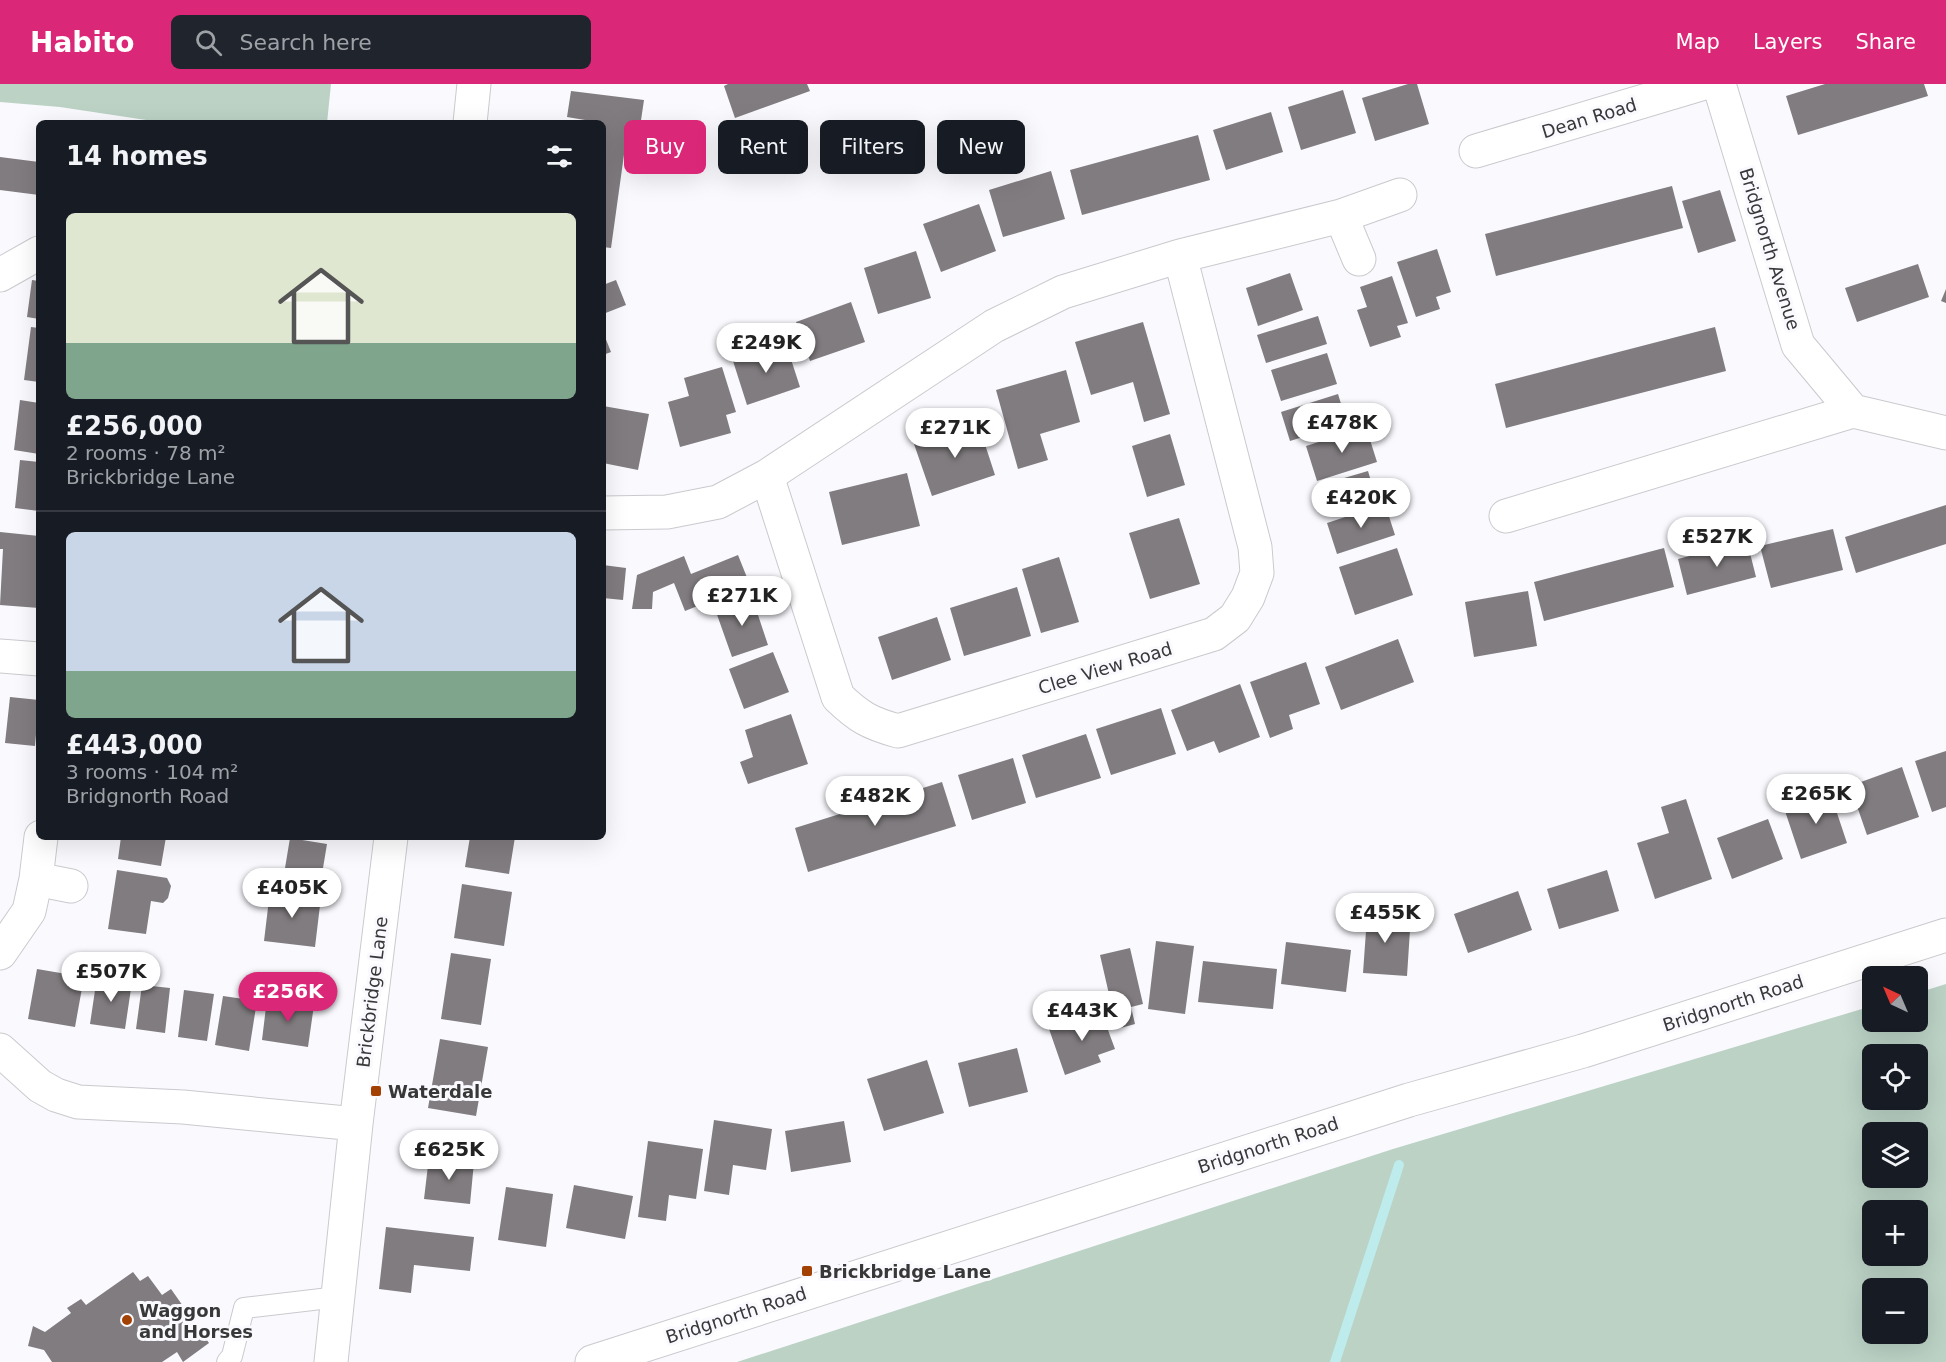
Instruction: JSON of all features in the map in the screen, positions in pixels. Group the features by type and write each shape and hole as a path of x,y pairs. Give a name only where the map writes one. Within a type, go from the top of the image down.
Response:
{"street":[{"path":"470,120 474,84"},
{"name":"Dean Road","path":"1476,151 1701,84"},
{"name":"Bridgnorth Avenue","path":"1719,84 1798,345 1853,411"},
{"path":"606,513 667,512 718,502 767,476 994,326 1063,292 1180,256 1341,216 1400,195"},
{"path":"1341,216 1359,259"},
{"path":"0,275 36,255"},
{"name":"Clee View Road","path":"767,476 838,697 852,711 872,724 898,731 1214,634 1235,618 1248,597 1257,573 1255,547 1180,256"},
{"path":"1506,516 1853,411 1946,433"},
{"path":"0,656 36,659"},
{"path":"0,953 28,911 36,879 41,840"},
{"name":"Brickbridge Lane","path":"331,1362 356,1124 391,840"},
{"path":"36,879 71,886"},
{"name":"Bridgnorth Road","path":"592,1362 1408,1100 1583,1051 1946,935"},
{"path":"0,1050 40,1086 56,1095 78,1102 183,1107 356,1124"}],"lane":[{"path":"228,1362 232,1356 244,1308 338,1297"}],"green space":[{"path":"0,84 331,84 327,120 146,120 60,107 0,102"},
{"path":"1946,984 1946,1362 737,1362 1393,1149 1862,1009 1862,1032 1928,1032 1928,990"}],"building":[{"path":"728,84 807,84 810,91 735,118 724,86"},
{"path":"1408,84 1417,84 1429,124 1375,141 1362,98"},
{"path":"1825,84 1924,84 1928,96 1798,135 1786,96"},
{"path":"1343,90 1356,133 1301,150 1288,107"},
{"path":"571,91 644,100 641,120 624,120 624,155 611,248 606,247 606,120 567,117"},
{"path":"1271,112 1283,152 1226,170 1213,130"},
{"path":"1198,135 1210,180 1082,215 1070,170"},
{"path":"0,157 36,162 36,195 0,190"},
{"path":"1051,171 1065,219 1003,237 989,190"},
{"path":"1672,186 1683,228 1496,276 1485,234"},
{"path":"1720,190 1736,241 1698,253 1682,201"},
{"path":"979,204 996,251 941,272 923,224"},
{"path":"1437,249 1451,292 1436,297 1440,309 1416,317 1397,262"},
{"path":"916,251 931,298 878,314 864,268"},
{"path":"1918,264 1929,297 1857,322 1845,288"},
{"path":"1290,273 1303,310 1258,326 1246,288"},
{"path":"1392,276 1408,323 1397,326 1401,337 1370,347 1357,310 1367,307 1360,287"},
{"path":"32,280 36,281 36,318 27,317"},
{"path":"616,280 626,305 606,313 606,284"},
{"path":"1946,289 1946,303 1941,301"},
{"path":"851,302 865,342 810,361 796,322"},
{"path":"1318,316 1327,344 1266,363 1257,335"},
{"path":"1143,322 1170,414 1144,422 1133,382 1091,395 1075,342"},
{"path":"31,327 36,328 36,382 24,380"},
{"path":"1715,327 1726,371 1506,428 1495,384"},
{"path":"606,340 611,352 606,354"},
{"path":"786,344 800,387 747,405 733,361"},
{"path":"1327,353 1337,384 1281,401 1271,370"},
{"path":"722,367 736,412 726,415 731,433 680,447 668,402 689,396 684,378"},
{"path":"1066,370 1080,422 1040,434 1048,460 1018,469 996,390"},
{"path":"1338,394 1347,423 1290,441 1281,412"},
{"path":"20,400 36,403 36,454 14,450"},
{"path":"606,407 649,414 638,470 606,464"},
{"path":"978,423 995,475 932,496 914,444"},
{"path":"1366,427 1377,462 1317,481 1306,446"},
{"path":"1170,434 1185,485 1147,497 1132,446"},
{"path":"20,460 36,462 36,511 15,508"},
{"path":"1368,471 1376,498 1325,513 1317,486"},
{"path":"907,473 920,526 842,545 829,492"},
{"path":"1385,504 1395,535 1337,554 1327,523"},
{"path":"1946,505 1946,544 1856,573 1845,537"},
{"path":"1179,518 1200,584 1150,599 1129,533"},
{"path":"1833,529 1843,570 1771,588 1760,546"},
{"path":"0,532 36,536 36,608 0,605 3,549 0,549"},
{"path":"1747,541 1756,577 1687,595 1678,559"},
{"path":"1397,548 1413,595 1355,615 1339,567"},
{"path":"1664,548 1674,587 1544,621 1534,582"},
{"path":"738,555 750,585 685,611 674,583 653,592 652,609 632,609 637,575 684,556 691,574"},
{"path":"1059,557 1079,622 1041,633 1022,569"},
{"path":"606,565 626,568 623,600 606,598"},
{"path":"1017,587 1031,636 964,656 950,608"},
{"path":"1528,591 1537,646 1474,657 1465,602"},
{"path":"752,597 768,645 732,657 715,609"},
{"path":"937,617 951,660 892,680 878,637"},
{"path":"1398,639 1414,682 1341,710 1325,667"},
{"path":"773,652 789,692 744,709 729,669"},
{"path":"1306,662 1320,704 1289,715 1293,729 1270,738 1250,682"},
{"path":"1240,684 1260,737 1219,753 1214,741 1187,751 1171,710"},
{"path":"10,697 36,700 35,746 5,743"},
{"path":"1161,708 1176,754 1111,775 1096,729"},
{"path":"791,714 808,764 748,784 740,762 753,757 745,730"},
{"path":"1086,734 1101,778 1036,798 1022,755"},
{"path":"1946,751 1946,807 1932,812 1915,761"},
{"path":"1013,758 1026,803 972,820 958,775"},
{"path":"1902,767 1919,817 1867,835 1850,786"},
{"path":"942,782 956,826 808,872 795,828"},
{"path":"1830,792 1847,843 1801,859 1784,808"},
{"path":"1686,799 1712,879 1655,899 1637,843 1669,833 1661,807"},
{"path":"1768,819 1783,859 1732,879 1717,838"},
{"path":"121,840 165,840 161,866 118,859"},
{"path":"290,840 327,844 320,886 283,880"},
{"path":"470,840 515,840 509,874 465,867"},
{"path":"117,870 167,878 171,886 168,898 163,903 151,901 146,934 108,929"},
{"path":"1607,870 1619,911 1559,929 1547,889"},
{"path":"462,884 512,892 504,946 454,938"},
{"path":"270,891 321,897 315,947 264,941"},
{"path":"1518,891 1532,930 1468,953 1454,914"},
{"path":"1368,903 1390,904 1388,929 1410,930 1407,976 1363,973"},
{"path":"1156,941 1194,946 1185,1014 1148,1009"},
{"path":"1286,942 1351,950 1346,992 1281,984"},
{"path":"1130,948 1143,1004 1131,1007 1135,1024 1117,1029 1100,955"},
{"path":"451,953 491,959 481,1025 441,1019"},
{"path":"1203,961 1277,969 1273,1009 1198,1002"},
{"path":"37,969 84,977 75,1027 28,1019"},
{"path":"97,977 132,982 125,1029 90,1024"},
{"path":"142,985 170,988 165,1033 136,1029"},
{"path":"184,990 214,994 207,1041 178,1037"},
{"path":"223,996 257,1001 249,1051 215,1045"},
{"path":"267,999 314,1005 308,1047 262,1040"},
{"path":"1101,1011 1115,1049 1098,1055 1101,1062 1065,1075 1049,1029"},
{"path":"440,1039 488,1047 476,1116 428,1108"},
{"path":"1017,1048 1028,1092 969,1107 958,1063"},
{"path":"927,1060 944,1113 884,1131 867,1079"},
{"path":"714,1120 772,1129 766,1170 733,1165 729,1195 704,1191"},
{"path":"844,1121 851,1162 791,1172 785,1131"},
{"path":"648,1141 703,1149 696,1199 669,1195 666,1221 638,1217"},
{"path":"429,1157 474,1162 470,1204 424,1199"},
{"path":"574,1185 633,1196 625,1239 566,1228"},
{"path":"506,1187 553,1194 546,1247 498,1240"},
{"path":"386,1227 474,1237 470,1271 414,1265 411,1293 379,1289"},
{"name":"Waggon and Horses","path":"133,1272 140,1281 148,1276 162,1295 171,1289 209,1343 183,1362 177,1352 162,1362 52,1362 44,1350 28,1346 33,1326 45,1332 71,1313 67,1308 81,1299 86,1305"}],"waterway":[{"path":"1335,1362 1399,1165"}],"place":[{"name":"Waterdale","path":"376,1091"},
{"name":"Brickbridge Lane","path":"807,1271"},
{"name":"Waggon and Horses","path":"127,1320"}]}
